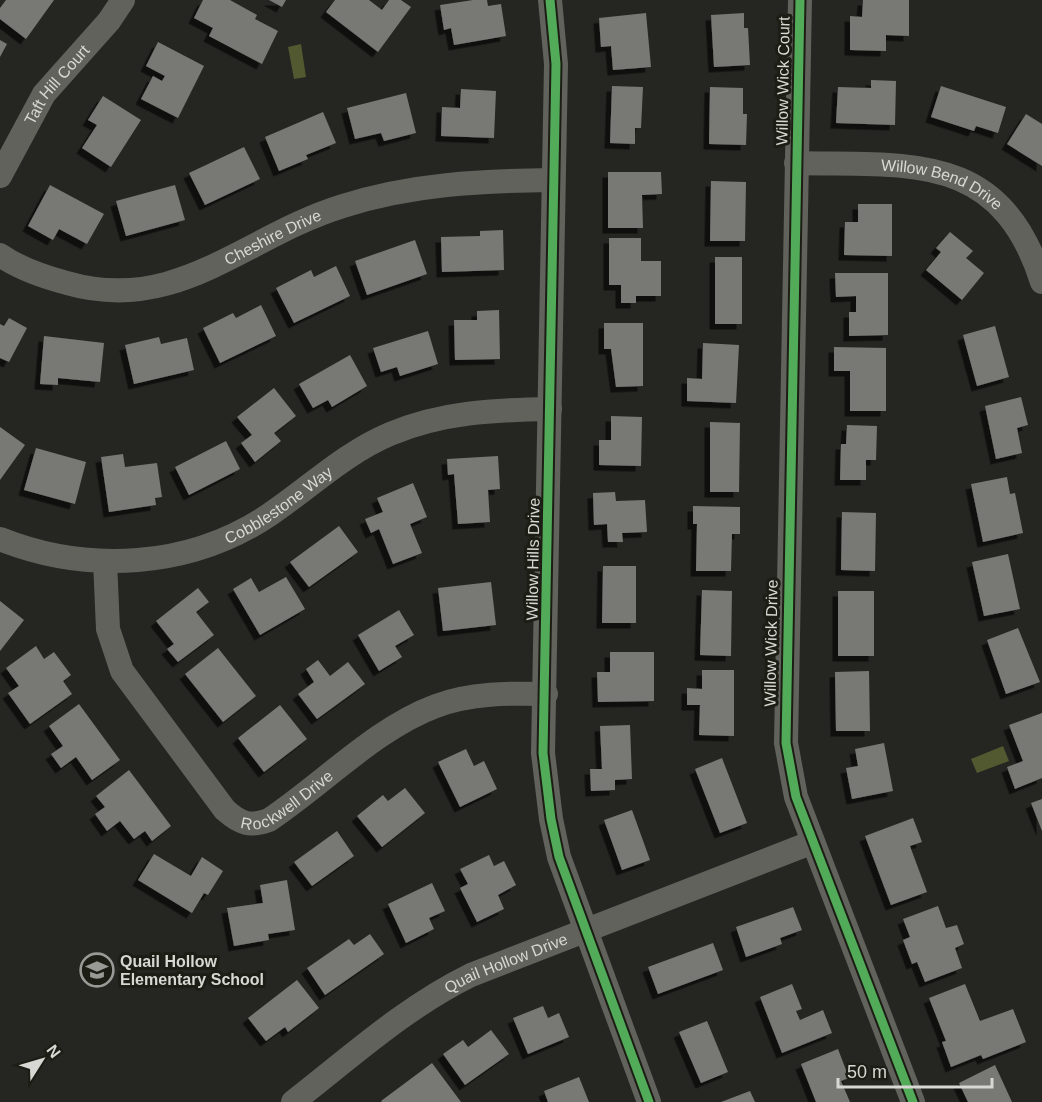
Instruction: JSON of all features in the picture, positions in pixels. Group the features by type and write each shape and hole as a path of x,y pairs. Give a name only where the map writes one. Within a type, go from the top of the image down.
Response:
{"street":[{"name":"Taft Hill Court","path":"0,176 44,94 109,21 123,0"},
{"name":"Willow Hills Drive","path":"549,0 556,64 546,694 543,753 551,819 559,857 584,931 649,1102"},
{"name":"Willow Wick Court","path":"796,163 800,0"},
{"name":"Willow Bend Drive","path":"796,163 907,165 942,171 959,177 989,196 1011,218 1033,255 1042,282"},
{"name":"Willow Wick Drive","path":"796,163 785,721 792,781 813,842 913,1102"},
{"name":"Cheshire Drive","path":"0,255 45,277 89,290 122,291 154,287 189,278 298,223 383,194 429,185 476,181 553,180"},
{"name":"Cobblestone Way","path":"0,539 30,551 67,559 141,560 186,553 266,517 355,453 388,435 421,422 488,411 550,409"},
{"name":"Rockwell Drive","path":"105,561 108,629 122,671 225,810 240,823 255,825 269,820 407,718 437,705 473,697 515,693 546,694"},
{"name":"Quail Hollow Drive","path":"292,1102 369,1041 435,993 471,975 813,842"}],"shaded area":[{"path":"301,44 306,77 294,79 288,47"},
{"path":"1003,746 1009,761 977,773 971,759"}],"building":[{"path":"6,0 54,0 26,39 0,19 0,8"},
{"path":"203,0 230,0 257,15 255,19 278,31 262,64 209,36 213,28 194,18"},
{"path":"269,0 286,0 282,7"},
{"path":"335,0 369,0 382,10 389,0 401,0 411,7 378,52 326,12"},
{"path":"487,0 488,6 501,4 506,36 454,45 451,28 444,30 440,5"},
{"path":"863,0 909,0 909,36 886,35 886,51 850,50 850,16 862,17"},
{"path":"646,13 651,67 613,70 611,46 601,47 599,18"},
{"path":"744,13 744,28 748,28 750,65 714,67 711,15"},
{"path":"0,40 7,44 0,57"},
{"path":"158,42 204,66 178,118 141,99 153,76 162,81 165,76 146,66"},
{"path":"871,80 896,81 895,125 836,123 838,87 871,88"},
{"path":"612,86 643,87 641,128 635,128 635,144 610,143"},
{"path":"941,86 1006,107 998,133 976,126 974,131 931,117"},
{"path":"710,87 743,88 743,114 747,114 746,145 709,144"},
{"path":"461,89 496,91 494,138 441,136 442,107 460,108"},
{"path":"406,93 416,133 384,141 381,133 355,139 347,108"},
{"path":"103,96 141,120 111,167 82,148 97,125 88,120"},
{"path":"323,112 336,143 306,155 308,159 279,171 265,137"},
{"path":"1026,114 1042,124 1042,166 1007,144"},
{"path":"244,147 260,179 205,205 189,173"},
{"path":"608,172 661,172 662,194 642,195 643,228 608,228"},
{"path":"711,181 746,182 745,241 710,241"},
{"path":"50,185 104,214 87,244 59,229 53,240 28,226"},
{"path":"175,185 185,220 126,236 116,201"},
{"path":"858,204 892,204 892,256 844,255 845,222 858,222"},
{"path":"503,230 504,270 442,272 441,237 480,236 480,231"},
{"path":"950,232 973,251 966,258 984,273 962,300 926,270 941,252 936,248"},
{"path":"609,238 641,238 641,261 661,261 661,296 636,296 636,303 621,303 621,285 609,285"},
{"path":"415,240 427,274 367,295 355,261"},
{"path":"715,257 742,257 742,324 715,324"},
{"path":"336,266 350,296 294,323 276,288 311,270 314,277"},
{"path":"835,273 888,273 888,335 849,336 849,312 856,312 856,296 836,297"},
{"path":"261,305 276,336 220,363 203,328 233,313 236,318"},
{"path":"499,310 500,359 455,360 454,320 477,320 477,311"},
{"path":"9,318 27,328 9,362 0,358 0,324 4,326"},
{"path":"604,323 643,323 643,386 616,387 611,349 604,349"},
{"path":"995,326 1009,377 977,386 963,335"},
{"path":"428,331 438,364 400,376 397,367 381,372 373,348"},
{"path":"44,336 104,343 100,382 58,378 58,385 40,384"},
{"path":"159,337 161,344 187,338 194,370 134,384 125,345"},
{"path":"703,343 739,345 736,403 687,401 687,378 702,379"},
{"path":"834,347 886,348 886,411 850,411 850,371 834,371"},
{"path":"350,355 367,386 332,407 328,400 313,408 299,384"},
{"path":"274,388 296,416 274,433 281,441 255,462 241,443 252,435 237,417"},
{"path":"1021,397 1028,425 1017,428 1022,453 996,459 985,406"},
{"path":"611,416 642,417 641,466 599,465 599,440 611,440"},
{"path":"710,422 740,423 739,492 710,492"},
{"path":"847,425 877,426 876,460 866,460 866,480 840,480 841,444 846,444"},
{"path":"0,427 25,445 0,480"},
{"path":"226,441 240,469 189,495 175,467"},
{"path":"36,448 86,462 75,504 24,490"},
{"path":"123,454 125,467 157,463 162,497 155,498 156,505 109,512 101,457"},
{"path":"498,456 500,489 488,490 490,522 458,524 454,474 448,475 447,459"},
{"path":"1007,477 1010,494 1015,493 1023,533 983,542 971,484"},
{"path":"413,483 427,517 410,524 422,553 393,564 379,529 371,533 365,519 383,512 377,498"},
{"path":"615,492 616,501 645,500 647,532 622,533 623,542 608,542 607,524 594,525 593,493"},
{"path":"693,506 740,507 740,534 732,534 731,571 696,571 697,524 693,524"},
{"path":"842,512 876,513 875,571 841,570"},
{"path":"339,526 358,552 309,587 290,562"},
{"path":"1008,554 1020,609 984,616 972,562"},
{"path":"603,566 636,566 636,623 602,623"},
{"path":"286,577 305,609 260,635 233,589 251,578 259,592"},
{"path":"491,582 496,625 443,631 438,588"},
{"path":"198,588 209,602 196,612 214,635 178,662 167,649 174,644 156,621"},
{"path":"702,590 732,591 731,656 700,655"},
{"path":"838,591 874,591 874,656 838,656"},
{"path":"0,601 24,620 0,651"},
{"path":"399,610 414,635 395,646 402,657 379,671 358,635"},
{"path":"1018,628 1040,682 1006,694 987,640"},
{"path":"36,646 44,659 54,652 71,675 63,681 72,694 30,724 8,693 19,686 6,668"},
{"path":"218,648 256,696 223,722 185,674"},
{"path":"610,652 654,652 654,701 598,702 597,672 610,672"},
{"path":"318,660 330,676 348,662 365,684 317,719 298,694 314,682 306,669"},
{"path":"702,670 734,670 734,736 699,735 700,705 687,705 687,688 702,689"},
{"path":"869,671 870,731 836,731 835,672"},
{"path":"79,704 120,760 92,780 76,757 61,768 51,754 63,746 49,726"},
{"path":"280,705 307,739 264,772 238,738"},
{"path":"1042,713 1042,778 1015,789 1007,767 1023,761 1009,725"},
{"path":"630,725 632,779 615,780 615,790 591,791 590,769 602,769 600,726"},
{"path":"884,743 893,791 852,799 846,768 858,766 855,749"},
{"path":"466,749 474,766 484,761 497,789 460,807 438,762"},
{"path":"722,758 747,823 720,833 695,769"},
{"path":"129,770 171,826 152,841 145,831 134,839 120,821 107,831 95,814 105,807 96,796"},
{"path":"405,788 425,813 382,847 357,816 383,795 388,801"},
{"path":"1042,799 1042,831 1031,803"},
{"path":"632,810 650,860 622,870 604,820"},
{"path":"913,818 922,842 910,846 927,892 891,905 865,836"},
{"path":"337,831 354,856 312,886 294,862"},
{"path":"154,854 191,876 202,857 223,871 208,895 204,893 192,913 138,880"},
{"path":"489,855 494,866 504,861 516,885 498,895 504,909 477,922 460,888 468,884 460,869"},
{"path":"287,880 295,930 268,934 269,940 234,946 227,908 263,903 260,885"},
{"path":"432,883 445,911 429,918 434,929 406,943 388,904"},
{"path":"938,906 946,928 957,925 964,944 955,948 962,968 925,982 917,962 912,964 903,940 910,937 903,919"},
{"path":"793,907 802,930 780,938 782,944 746,957 736,927"},
{"path":"370,934 384,954 325,995 307,968 349,939 354,945"},
{"path":"713,943 723,970 658,994 648,967"},
{"path":"297,980 319,1008 288,1032 285,1027 266,1041 248,1018"},
{"path":"792,984 802,1009 796,1011 800,1020 823,1010 832,1033 782,1053 760,997"},
{"path":"965,984 980,1021 1013,1009 1026,1042 983,1059 981,1055 951,1067 942,1042 946,1041 929,998"},
{"path":"543,1006 548,1018 559,1013 569,1037 528,1054 513,1018"},
{"path":"707,1021 728,1072 701,1083 679,1032"},
{"path":"491,1030 509,1054 465,1085 443,1054 463,1040 468,1047"},
{"path":"838,1049 849,1078 841,1081 850,1102 816,1102 801,1064"},
{"path":"432,1063 461,1102 381,1101"},
{"path":"995,1065 1012,1102 968,1102 959,1083"},
{"path":"579,1077 589,1102 548,1102 544,1091"},
{"path":"750,1091 755,1102 721,1102"}],"cycle path":[{"path":"550,0 556,64 543,753 551,819 559,857 649,1102"},
{"path":"800,0 786,743 796,797 913,1102"}],"place":[{"name":"Quail Hollow Elementary School","path":"97,970"}]}
